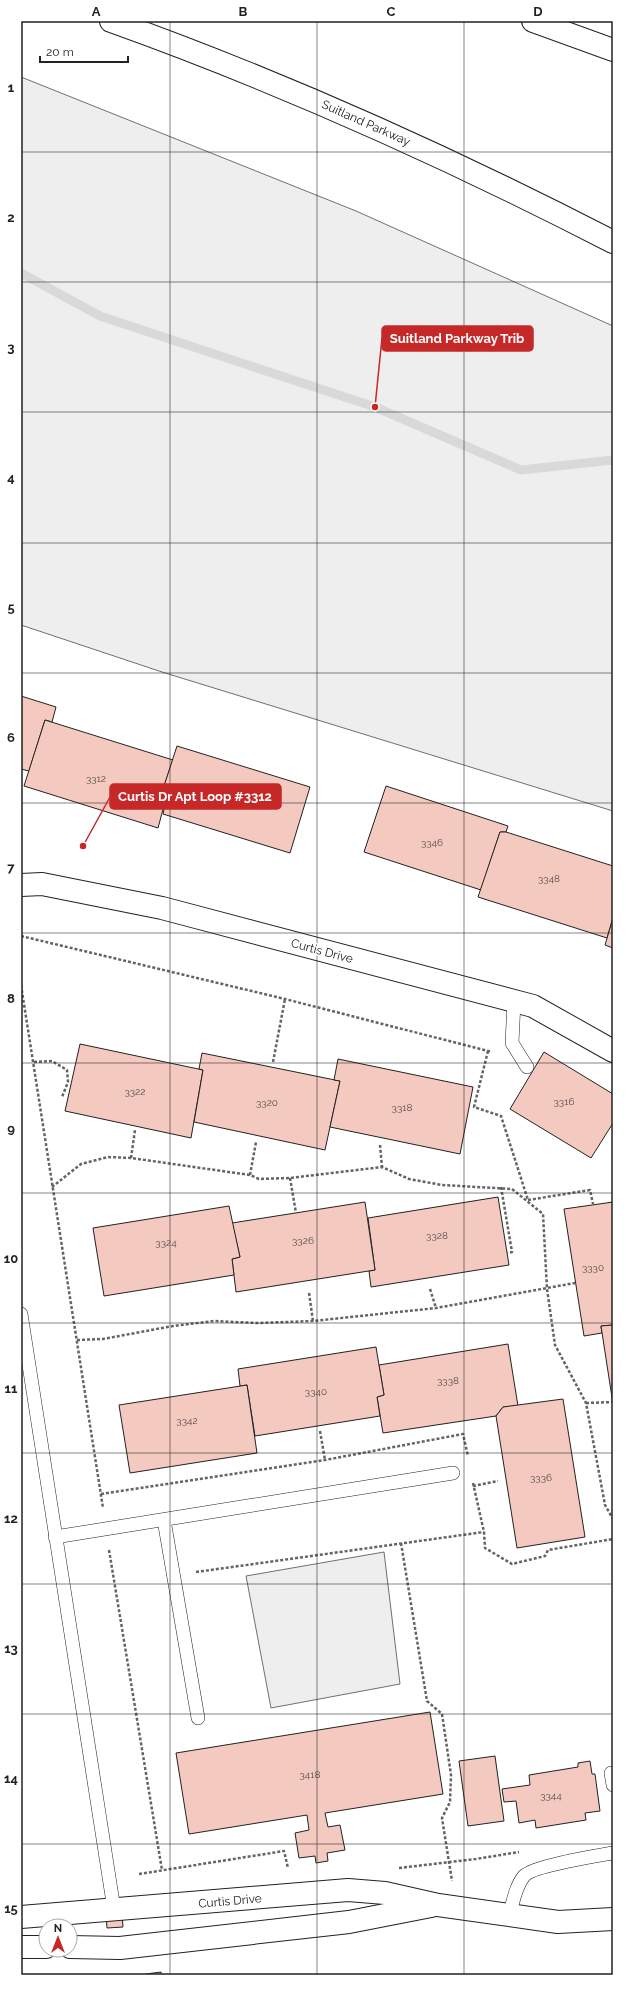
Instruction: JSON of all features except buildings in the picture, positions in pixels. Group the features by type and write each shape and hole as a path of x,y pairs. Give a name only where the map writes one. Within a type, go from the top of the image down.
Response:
{"main road":[{"name":"Suitland Parkway","path":"111,21 179,46 342,112 480,175 613,242"},
{"path":"533,21 613,50"},
{"name":"Curtis Drive","path":"21,885 42,884 162,908 533,1006 613,1051"},
{"name":"Curtis Drive","path":"21,1917 348,1890 385,1893 446,1906 558,1922 613,1919"},
{"name":"Curtis Drive","path":"78,1947 120,1948 349,1922 446,1906"},
{"path":"21,1947 38,1947"}],"lane":[{"path":"514,1002 512,1043 527,1067"},
{"path":"21,1314 114,1909"},
{"path":"55,1537 453,1473"},
{"path":"164,1520 198,1718"},
{"path":"509,1916 518,1885 525,1875 539,1868 613,1853"}],"path":[{"path":"21,936 286,999 497,1054 519,1054"},
{"path":"21,985 101,1494 108,1529 109,1553 122,1637 162,1870"},
{"path":"273,1062 286,999"},
{"path":"488,1051 474,1107 501,1116 528,1200"},
{"path":"34,1062 52,1061 67,1070 68,1082 62,1097"},
{"path":"131,1158 135,1130"},
{"path":"250,1175 256,1142"},
{"path":"380,1145 382,1167"},
{"path":"52,1187 82,1164 108,1157 131,1158 250,1175 259,1178 290,1178 382,1167 408,1180 442,1185 501,1187 512,1189 544,1214 547,1289 555,1345 586,1403 605,1504 613,1519"},
{"path":"290,1178 296,1213"},
{"path":"501,1187 512,1252 507,1252"},
{"path":"528,1200 590,1190 593,1204"},
{"path":"77,1340 103,1339 173,1326 214,1321 257,1323 313,1321 436,1308 575,1283"},
{"path":"430,1289 436,1308"},
{"path":"309,1293 313,1321"},
{"path":"586,1403 613,1402"},
{"path":"320,1430 325,1460"},
{"path":"101,1494 325,1460 463,1434"},
{"path":"473,1486 498,1481"},
{"path":"174,1576 484,1532 485,1548 512,1564 545,1556 548,1550 613,1539"},
{"path":"401,1543 427,1701 442,1714 451,1775 450,1802 442,1818 448,1862 446,1906"},
{"path":"139,1874 284,1851 288,1870"},
{"path":"396,1868 522,1851"}],"shaded area":[{"path":"21,77 356,211 613,326 613,811 162,672 21,625"},
{"path":"384,1552 400,1684 271,1708 246,1576"}],"waterway":[{"path":"21,273 100,316 375,407 521,470 613,460"}],"place":[{"name":"Suitland Parkway Trib","path":"375,407"},
{"name":"Curtis Dr Apt Loop #3312","path":"83,846"}]}
